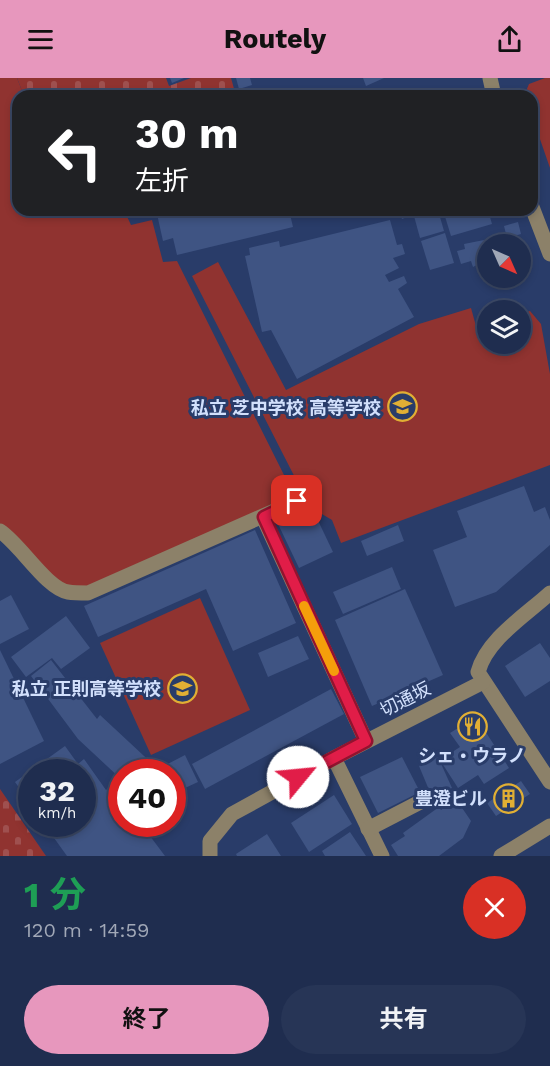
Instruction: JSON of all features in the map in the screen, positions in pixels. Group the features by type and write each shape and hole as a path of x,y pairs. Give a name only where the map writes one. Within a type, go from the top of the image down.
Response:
{"street":[{"path":"535,216 550,254"},
{"path":"0,531 14,541 47,579 66,592 88,593 297,501"},
{"path":"264,517 366,741"},
{"path":"550,593 486,654 478,672 492,697 550,782"},
{"name":"切通坂","path":"210,856 210,841 232,814 366,741 483,682"},
{"path":"334,758 382,856"},
{"path":"368,829 424,800"},
{"path":"501,856 550,826"}],"green space":[{"path":"0,78 17,78 22,90 12,90 12,216 127,216 131,225 152,220 163,262 177,261 297,501 88,593 66,592 0,531"},
{"path":"17,78 166,78 169,86 191,78 231,78 234,90 22,90"},
{"path":"550,78 550,168 538,133 538,90 526,90 529,84"},
{"path":"218,262 286,390 419,324 471,308 477,326 477,354 531,354 531,312 541,324 550,374 550,465 341,543 332,520 310,507 192,276"},
{"path":"200,598 250,710 151,755 100,643"},
{"path":"0,789 18,815 18,837 33,837 46,856 0,856"}],"building":[{"path":"170,78 184,78 172,83"},
{"path":"236,78 250,78 252,85 239,89"},
{"path":"363,78 384,78 366,86"},
{"path":"157,216 290,216 293,227 177,255 173,238 163,241"},
{"path":"414,216 440,216 444,231 420,238"},
{"path":"445,216 490,216 492,224 451,236"},
{"path":"390,220 397,245 402,244 405,254 393,258 399,268 385,275 389,282 404,276 407,283 398,289 414,317 297,379 271,330 262,332 245,256 250,255 249,248 279,241 280,247"},
{"path":"518,222 521,234 506,234 504,226"},
{"path":"445,233 454,263 430,270 421,241"},
{"path":"477,241 477,265 473,267 471,261 461,264 457,251 465,249 464,244"},
{"path":"524,486 534,512 545,507 550,520 550,545 496,592 455,607 433,550 467,537 457,511"},
{"path":"313,510 333,552 299,568 279,526"},
{"path":"398,525 404,541 367,556 361,541"},
{"path":"255,530 296,623 233,651 206,589 98,637 84,606"},
{"path":"392,567 401,589 343,614 333,592"},
{"path":"405,589 443,675 372,706 335,620"},
{"path":"11,595 29,629 0,644 0,601"},
{"path":"66,616 90,648 61,669 52,658 26,677 11,657"},
{"path":"298,636 309,659 268,677 258,653"},
{"path":"540,643 550,658 550,681 525,697 505,666"},
{"path":"0,650 44,741 0,764"},
{"path":"51,660 97,719 100,715 147,759 108,759 108,767 78,739 31,676"},
{"path":"331,689 344,714 205,789 192,764"},
{"path":"476,717 509,768 484,784 478,775 458,788 440,760 460,747 450,733"},
{"path":"65,746 74,759 47,759"},
{"path":"185,755 198,782 186,788 186,759 177,759"},
{"path":"402,757 420,792 378,813 360,777"},
{"path":"438,757 452,788 432,797 419,766"},
{"path":"96,776 106,790 108,788 108,837 151,837 165,856 67,856 53,837 96,837"},
{"name":"豊澄ビル","path":"521,781 530,794 496,816 487,803"},
{"path":"334,795 352,824 309,852 291,823"},
{"path":"456,799 471,821 463,838 439,856 398,856 391,845 405,836 403,833 439,807 441,810"},
{"path":"350,832 366,856 325,856 322,851"},
{"path":"267,834 281,856 237,856 236,854"}],"slow traffic":[{"path":"304,606 334,671"}],"place":[{"name":"私立 芝中学校 高等学校","path":"402,407"},
{"name":"私立 正則高等学校","path":"182,688"},
{"name":"シェ・ウラノ","path":"472,726"},
{"name":"豊澄ビル","path":"508,798"}],"route":[{"path":"297,501 264,517 366,741 298,777"}]}
